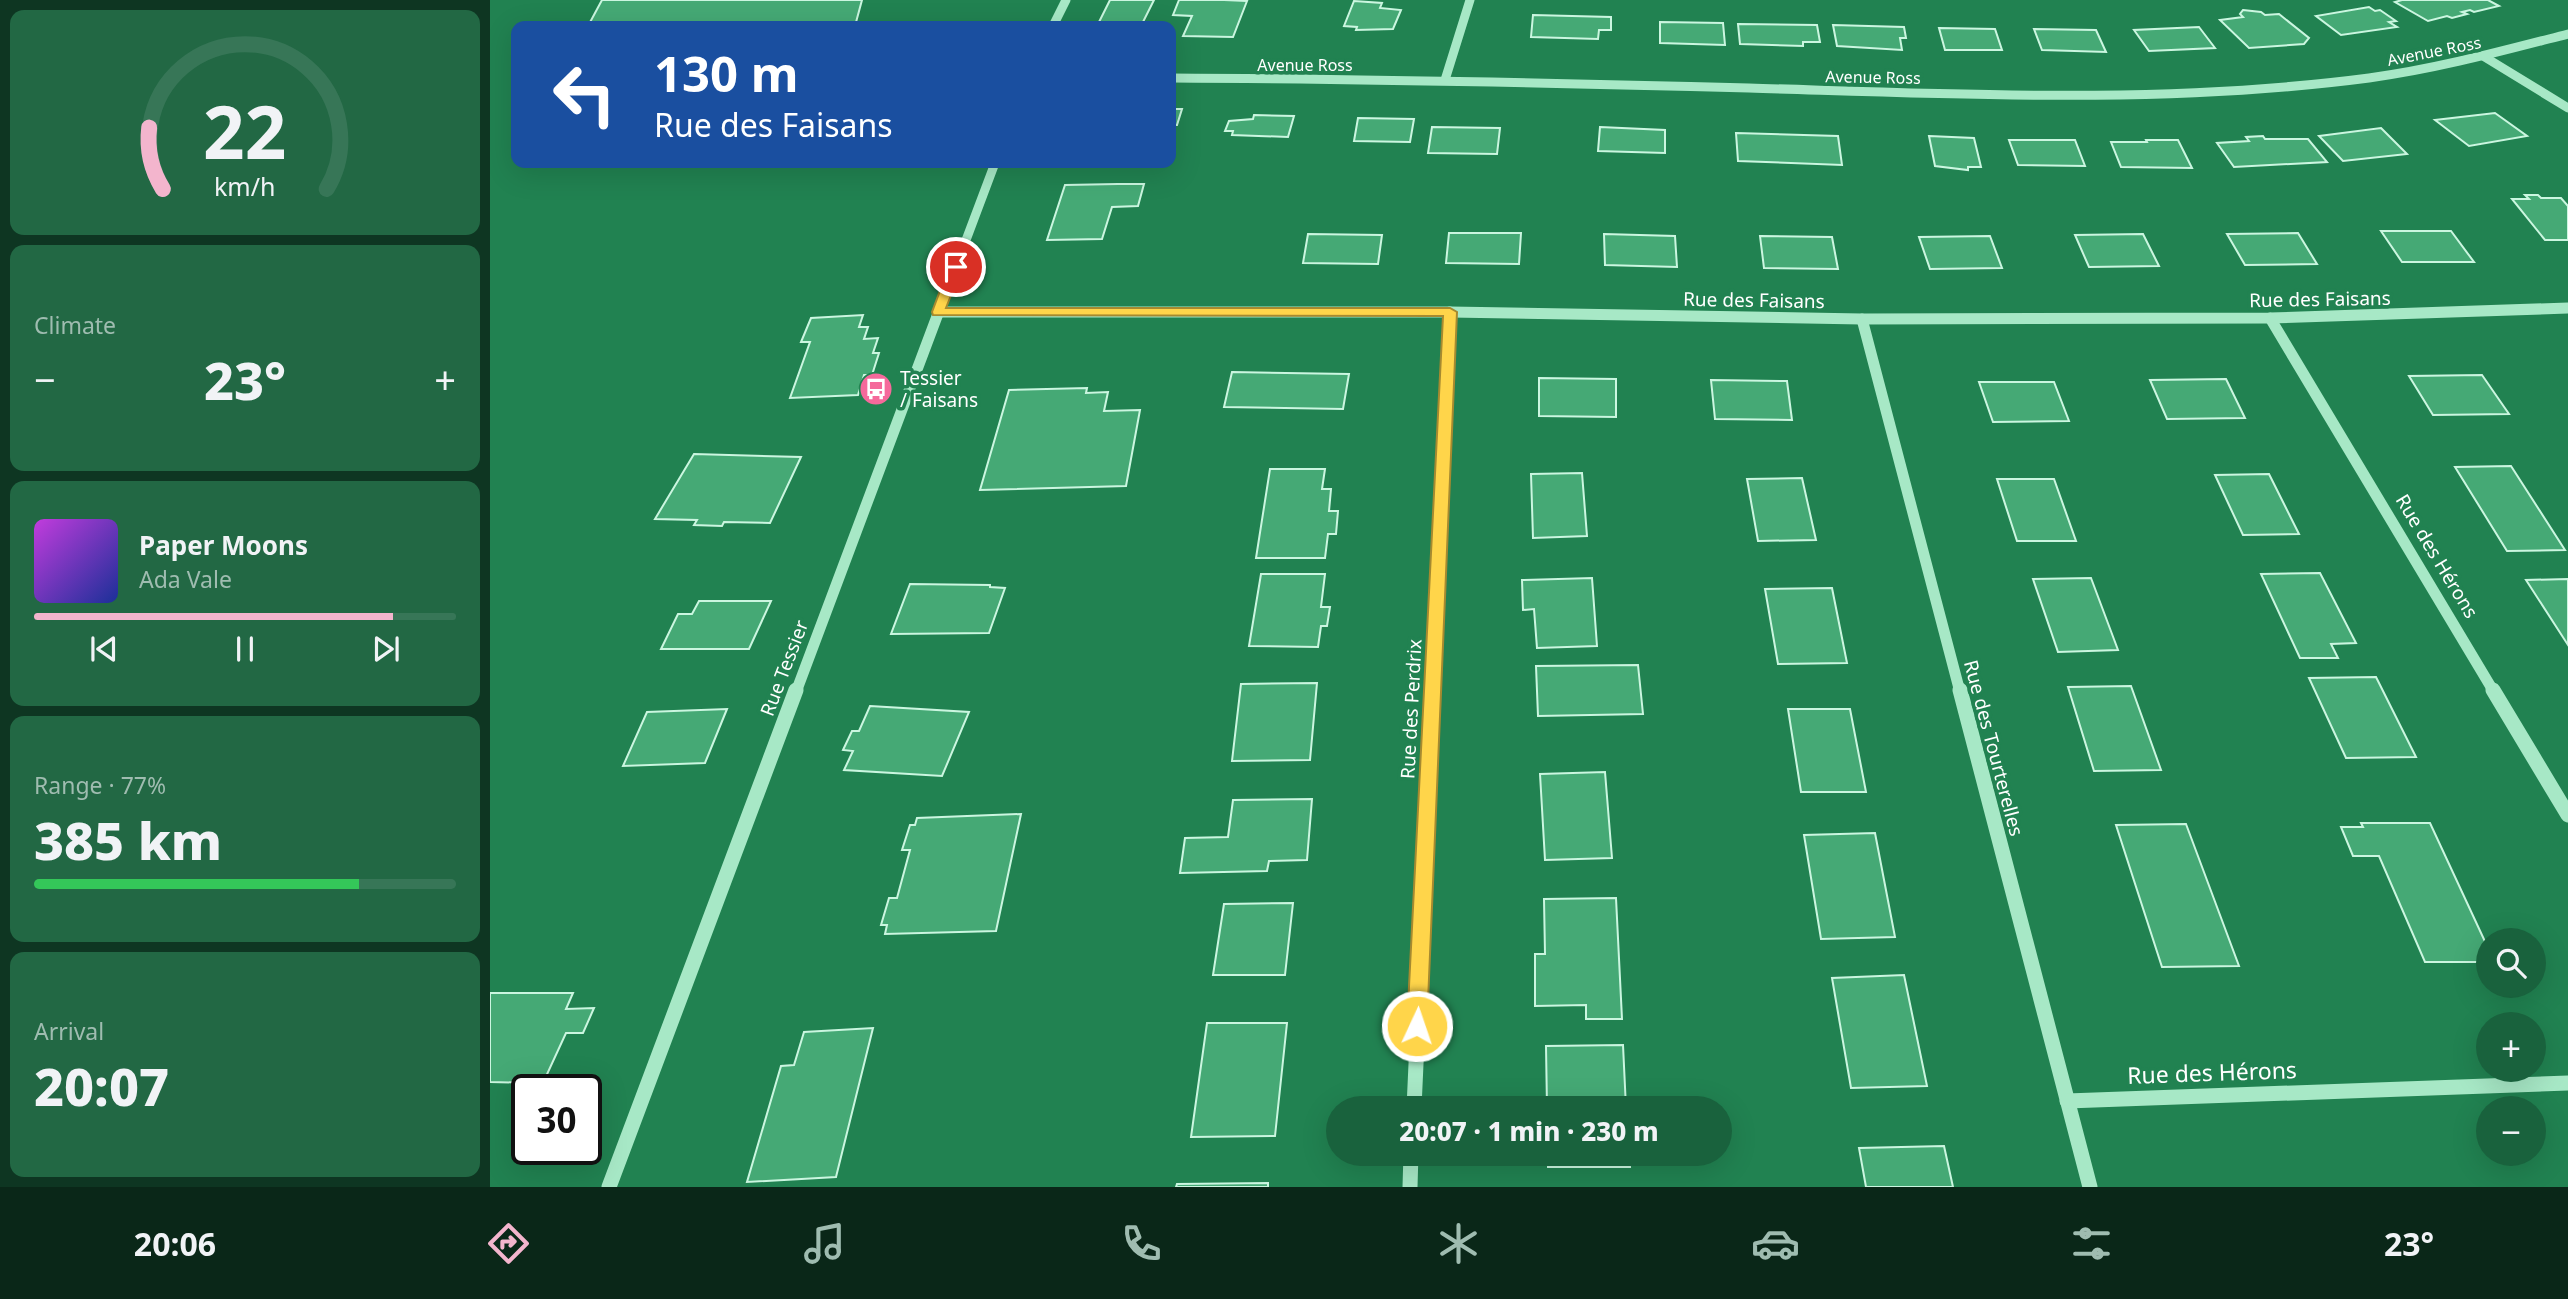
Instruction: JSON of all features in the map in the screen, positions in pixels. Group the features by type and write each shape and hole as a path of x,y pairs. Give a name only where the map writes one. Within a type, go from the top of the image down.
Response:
{"street":[{"path":"1056,21 1066,0"},
{"path":"1445,80 1470,0"},
{"name":"Avenue Ross","path":"1176,78 1445,80 2083,96 2235,91 2370,78 2483,56 2568,34"},
{"path":"2483,56 2568,108"},
{"name":"Rue Tessier","path":"609,1187 993,168"},
{"name":"Rue des Faisans","path":"938,312 1450,312 1862,319 2270,318 2568,308"},
{"name":"Rue des Perdrix","path":"1414,1096 1450,312"},
{"name":"Rue des Hérons","path":"2270,318 2568,815"},
{"name":"Rue des Tourterelles","path":"1862,319 2090,1187"},
{"name":"Rue des Hérons","path":"2067,1101 2568,1083"},
{"path":"1410,1187 1411,1166"}],"building":[{"path":"602,0 862,0 856,21 591,21"},
{"path":"1110,0 1154,0 1144,21 1100,21"},
{"path":"1179,0 1247,1 1233,37 1183,36 1192,16 1173,15"},
{"path":"2488,0 2499,6 2428,21 2395,2"},
{"path":"1354,1 1382,3 1380,8 1401,10 1393,29 1356,30 1357,27 1344,26"},
{"path":"2369,7 2375,11 2380,10 2396,21 2389,22 2397,27 2341,35 2316,16"},
{"path":"2243,10 2265,15 2279,14 2309,38 2304,44 2249,48 2220,20 2243,17 2240,14"},
{"path":"1533,15 1611,17 1611,30 1599,30 1598,39 1531,37"},
{"path":"1660,22 1723,23 1725,45 1660,43"},
{"path":"1738,24 1817,25 1820,42 1803,42 1803,46 1740,44"},
{"path":"1833,25 1904,27 1906,38 1900,38 1902,50 1837,46"},
{"path":"2199,27 2215,48 2149,51 2134,30"},
{"path":"1939,28 1995,29 2002,50 1945,50"},
{"path":"2034,29 2096,30 2106,52 2042,50"},
{"path":"1176,109 1182,109 1177,125"},
{"path":"2495,113 2527,136 2469,146 2435,120"},
{"path":"1254,115 1294,116 1288,137 1232,135 1233,131 1225,131 1229,121 1253,119"},
{"path":"1358,118 1414,119 1410,142 1354,141"},
{"path":"1432,127 1500,128 1497,154 1428,153"},
{"path":"1600,127 1665,130 1665,153 1598,151"},
{"path":"2381,128 2407,154 2343,161 2319,136"},
{"path":"1736,133 1838,136 1842,165 1738,161"},
{"path":"1929,136 1974,138 1981,167 1968,167 1968,170 1935,166"},
{"path":"2263,136 2265,139 2308,139 2327,162 2234,167 2217,143 2249,141 2246,137"},
{"path":"2009,140 2075,140 2085,166 2018,165"},
{"path":"2146,140 2178,140 2192,168 2121,167 2111,142 2147,142"},
{"path":"1144,184 1138,206 1112,207 1102,239 1047,240 1065,185"},
{"path":"2525,195 2561,198 2568,206 2568,240 2545,240 2512,199 2529,199"},
{"path":"2381,231 2451,231 2474,262 2402,262"},
{"path":"1449,233 1521,233 1519,264 1446,263"},
{"path":"2298,233 2317,264 2245,265 2227,234"},
{"path":"1308,234 1382,235 1378,264 1303,263"},
{"path":"1604,234 1675,236 1677,267 1605,265"},
{"path":"2143,234 2159,266 2089,267 2075,235"},
{"path":"1760,236 1832,237 1838,269 1764,268"},
{"path":"1990,236 2002,268 1930,269 1919,237"},
{"path":"863,315 859,327 868,327 864,339 878,338 873,353 879,353 872,375 864,375 858,395 790,398 810,342 801,342 811,318"},
{"path":"1232,372 1349,374 1343,409 1224,407"},
{"path":"2482,375 2509,414 2433,415 2409,376"},
{"path":"1539,378 1616,379 1616,417 1539,416"},
{"path":"2226,379 2245,418 2167,419 2150,380"},
{"path":"1711,380 1787,381 1792,420 1715,419"},
{"path":"1979,382 2054,382 2069,421 1993,422"},
{"path":"1087,388 1086,393 1108,392 1104,411 1140,410 1126,486 980,490 1009,390"},
{"path":"694,454 801,457 770,523 724,522 722,526 694,525 697,520 655,519"},
{"path":"2511,466 2565,550 2507,551 2455,467"},
{"path":"1270,469 1325,469 1322,489 1331,489 1329,511 1338,511 1336,534 1328,534 1325,558 1256,558"},
{"path":"1582,473 1587,536 1533,538 1531,474"},
{"path":"2269,474 2299,534 2243,535 2215,475"},
{"path":"1802,478 1816,540 1758,541 1747,479"},
{"path":"1997,479 2054,479 2076,541 2017,541"},
{"path":"2320,573 2356,643 2331,644 2338,658 2300,658 2261,574"},
{"path":"1261,574 1325,574 1321,607 1330,607 1327,626 1321,626 1318,647 1249,646"},
{"path":"1592,578 1597,646 1537,648 1534,609 1523,610 1522,580"},
{"path":"2091,578 2118,650 2058,652 2033,579"},
{"path":"2568,579 2568,645 2526,580"},
{"path":"910,584 990,585 1005,588 989,633 891,634"},
{"path":"1832,588 1847,663 1778,664 1765,589"},
{"path":"699,601 771,601 749,649 661,649 678,614 692,614"},
{"path":"1638,665 1643,714 1538,716 1536,666"},
{"path":"2376,677 2416,757 2346,758 2309,678"},
{"path":"1317,683 1310,760 1232,761 1241,684"},
{"path":"2131,686 2161,770 2094,771 2068,687"},
{"path":"870,706 969,712 942,776 844,770 853,751 843,750 852,731 859,731"},
{"path":"727,709 705,763 623,766 647,712"},
{"path":"1788,709 1850,709 1866,792 1801,792"},
{"path":"1605,772 1612,858 1545,860 1540,774"},
{"path":"1312,799 1307,860 1269,861 1267,871 1180,873 1185,838 1228,837 1233,800"},
{"path":"1021,814 996,931 885,934 887,925 881,925 889,898 897,898 910,850 902,850 910,825 915,825 917,818"},
{"path":"2361,823 2430,823 2479,928 2476,928 2476,962 2425,962 2379,856 2353,856 2341,827 2363,827"},
{"path":"2186,824 2239,966 2162,967 2116,825"},
{"path":"1875,833 1895,937 1821,939 1804,835"},
{"path":"1616,898 1622,1019 1586,1019 1586,1005 1535,1006 1535,954 1545,954 1544,899"},
{"path":"1293,903 1285,975 1213,975 1224,904"},
{"path":"1904,975 1927,1086 1851,1088 1832,978"},
{"path":"490,993 573,993 566,1009 594,1008 583,1033 566,1033 547,1074 511,1074 511,1082 490,1082"},
{"path":"1207,1023 1287,1023 1275,1136 1191,1137"},
{"path":"873,1028 836,1177 747,1182 781,1066 794,1065 804,1032"},
{"path":"1623,1045 1625,1096 1547,1096 1546,1046"},
{"path":"1944,1146 1953,1187 1866,1187 1859,1148"},
{"path":"1630,1166 1630,1167 1548,1167"},
{"path":"1268,1183 1268,1187 1176,1187 1177,1184"}],"place":[{"name":"Tessier / Faisans","path":"876,389"}],"route":[{"path":"956,267 938,312 1450,312 1417,1026"}]}
